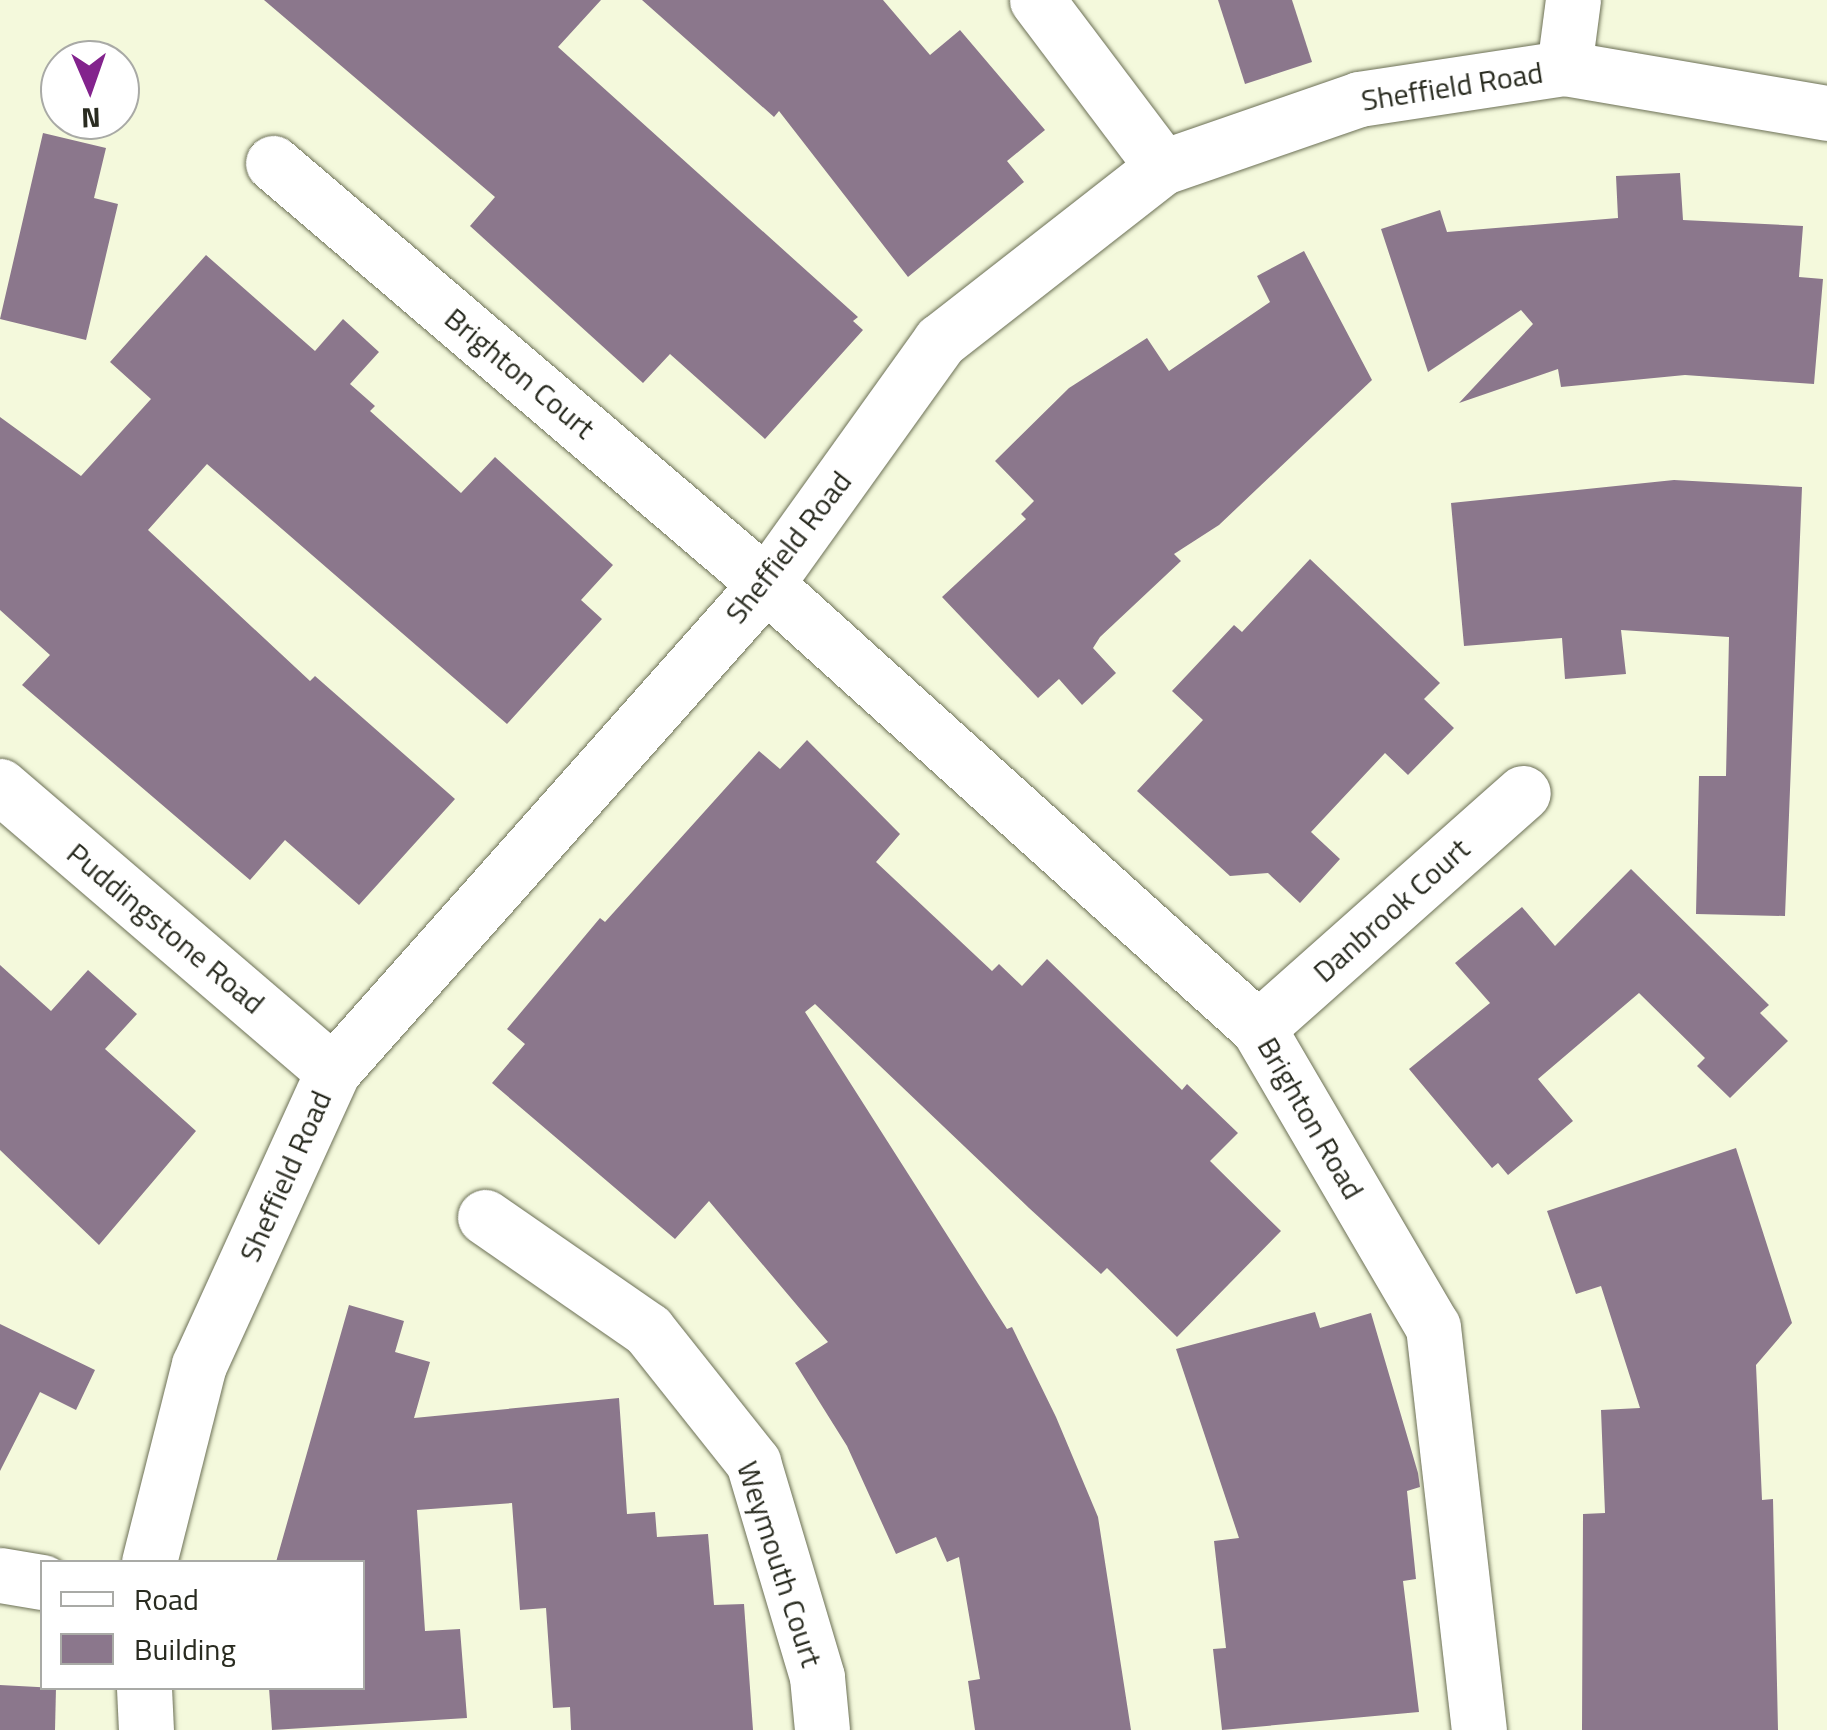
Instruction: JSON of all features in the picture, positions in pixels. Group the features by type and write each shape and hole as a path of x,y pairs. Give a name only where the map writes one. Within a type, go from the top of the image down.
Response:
{"street":[{"path":"1037,0 1163,167"},
{"path":"1564,68 1573,0"},
{"name":"Sheffield Road","path":"150,1560 199,1365 333,1070 766,584 940,342 1163,167 1359,99 1564,68 1827,113"},
{"name":"Brighton Court","path":"274,163 766,584"},
{"name":"Brighton Road","path":"766,584 1258,1028 1432,1327 1479,1730"},
{"name":"Puddingstone Road","path":"0,786 333,1070"},
{"name":"Danbrook Court","path":"1258,1028 1523,793"},
{"name":"Weymouth Court","path":"485,1217 648,1330 754,1462 817,1677 822,1730"},
{"path":"0,1575 40,1582"},
{"path":"144,1690 146,1730"}],"building":[{"path":"264,0 601,0 558,47 858,317 853,321 863,330 765,439 670,354 643,383 470,226 495,197"},
{"path":"642,0 883,0 930,55 960,30 1045,130 1007,161 1024,182 908,277 779,111 774,117"},
{"path":"1218,0 1292,0 1312,62 1245,84"},
{"path":"41,140 72,140 106,148 94,198 118,204 86,340 0,319"},
{"path":"1680,173 1683,220 1803,226 1799,277 1823,279 1814,384 1685,375 1561,387 1558,369 1459,403 1533,324 1521,310 1428,372 1381,229 1440,210 1447,232 1618,218 1616,176"},
{"path":"1304,251 1372,380 1219,525 1174,554 1181,561 1100,637 1093,648 1116,673 1082,705 1059,679 1038,698 942,597 1026,519 1021,514 1034,501 995,461 1069,388 1147,338 1169,371 1270,302 1257,276"},
{"path":"206,255 315,351 343,319 379,352 350,384 375,406 370,411 461,493 495,457 613,565 581,600 602,619 507,724 207,464 148,530 310,681 315,676 455,799 359,905 285,840 250,880 22,685 50,655 0,610 0,417 81,476 151,399 110,362"},
{"path":"1674,480 1802,487 1785,916 1696,914 1699,776 1726,776 1729,637 1621,630 1626,674 1565,679 1562,638 1464,646 1451,503"},
{"path":"1310,559 1440,683 1424,699 1454,728 1408,775 1385,753 1311,832 1340,859 1300,903 1268,873 1230,876 1137,791 1203,720 1172,691 1234,625 1242,632"},
{"path":"807,740 900,834 876,862 992,971 999,964 1022,986 1047,959 1182,1090 1187,1084 1238,1133 1210,1161 1281,1231 1177,1337 1107,1268 1101,1274 1029,1208 815,1004 805,1012 1007,1329 1012,1327 1056,1417 1098,1517 1131,1730 975,1730 968,1681 980,1679 959,1557 947,1562 936,1537 896,1554 847,1446 795,1363 828,1342 709,1201 675,1239 492,1083 525,1044 507,1029 600,918 605,922 759,751 780,769"},
{"path":"1631,869 1769,1005 1760,1013 1788,1041 1730,1098 1697,1066 1705,1058 1639,993 1538,1079 1573,1121 1508,1175 1498,1163 1492,1168 1409,1069 1490,1003 1455,963 1522,907 1555,946"},
{"path":"0,965 51,1011 88,970 137,1014 105,1049 196,1131 99,1245 0,1150"},
{"path":"1736,1148 1792,1323 1756,1365 1762,1500 1773,1499 1778,1730 1582,1730 1583,1514 1605,1513 1601,1410 1640,1408 1601,1286 1576,1294 1547,1211"},
{"path":"349,1305 404,1321 395,1352 430,1362 414,1418 619,1398 627,1514 655,1512 657,1537 708,1534 714,1605 744,1604 753,1730 571,1730 570,1707 553,1708 546,1608 520,1610 512,1503 417,1510 425,1631 460,1629 467,1718 272,1730 269,1690 365,1690 365,1560 277,1560"},
{"path":"1315,1312 1320,1328 1371,1313 1418,1473 1420,1487 1407,1491 1416,1579 1403,1581 1419,1712 1222,1730 1213,1649 1226,1648 1214,1541 1239,1538 1176,1349"},
{"path":"0,1324 95,1370 76,1410 40,1392 0,1471"},
{"path":"0,1685 56,1690 55,1730 0,1730"}]}
